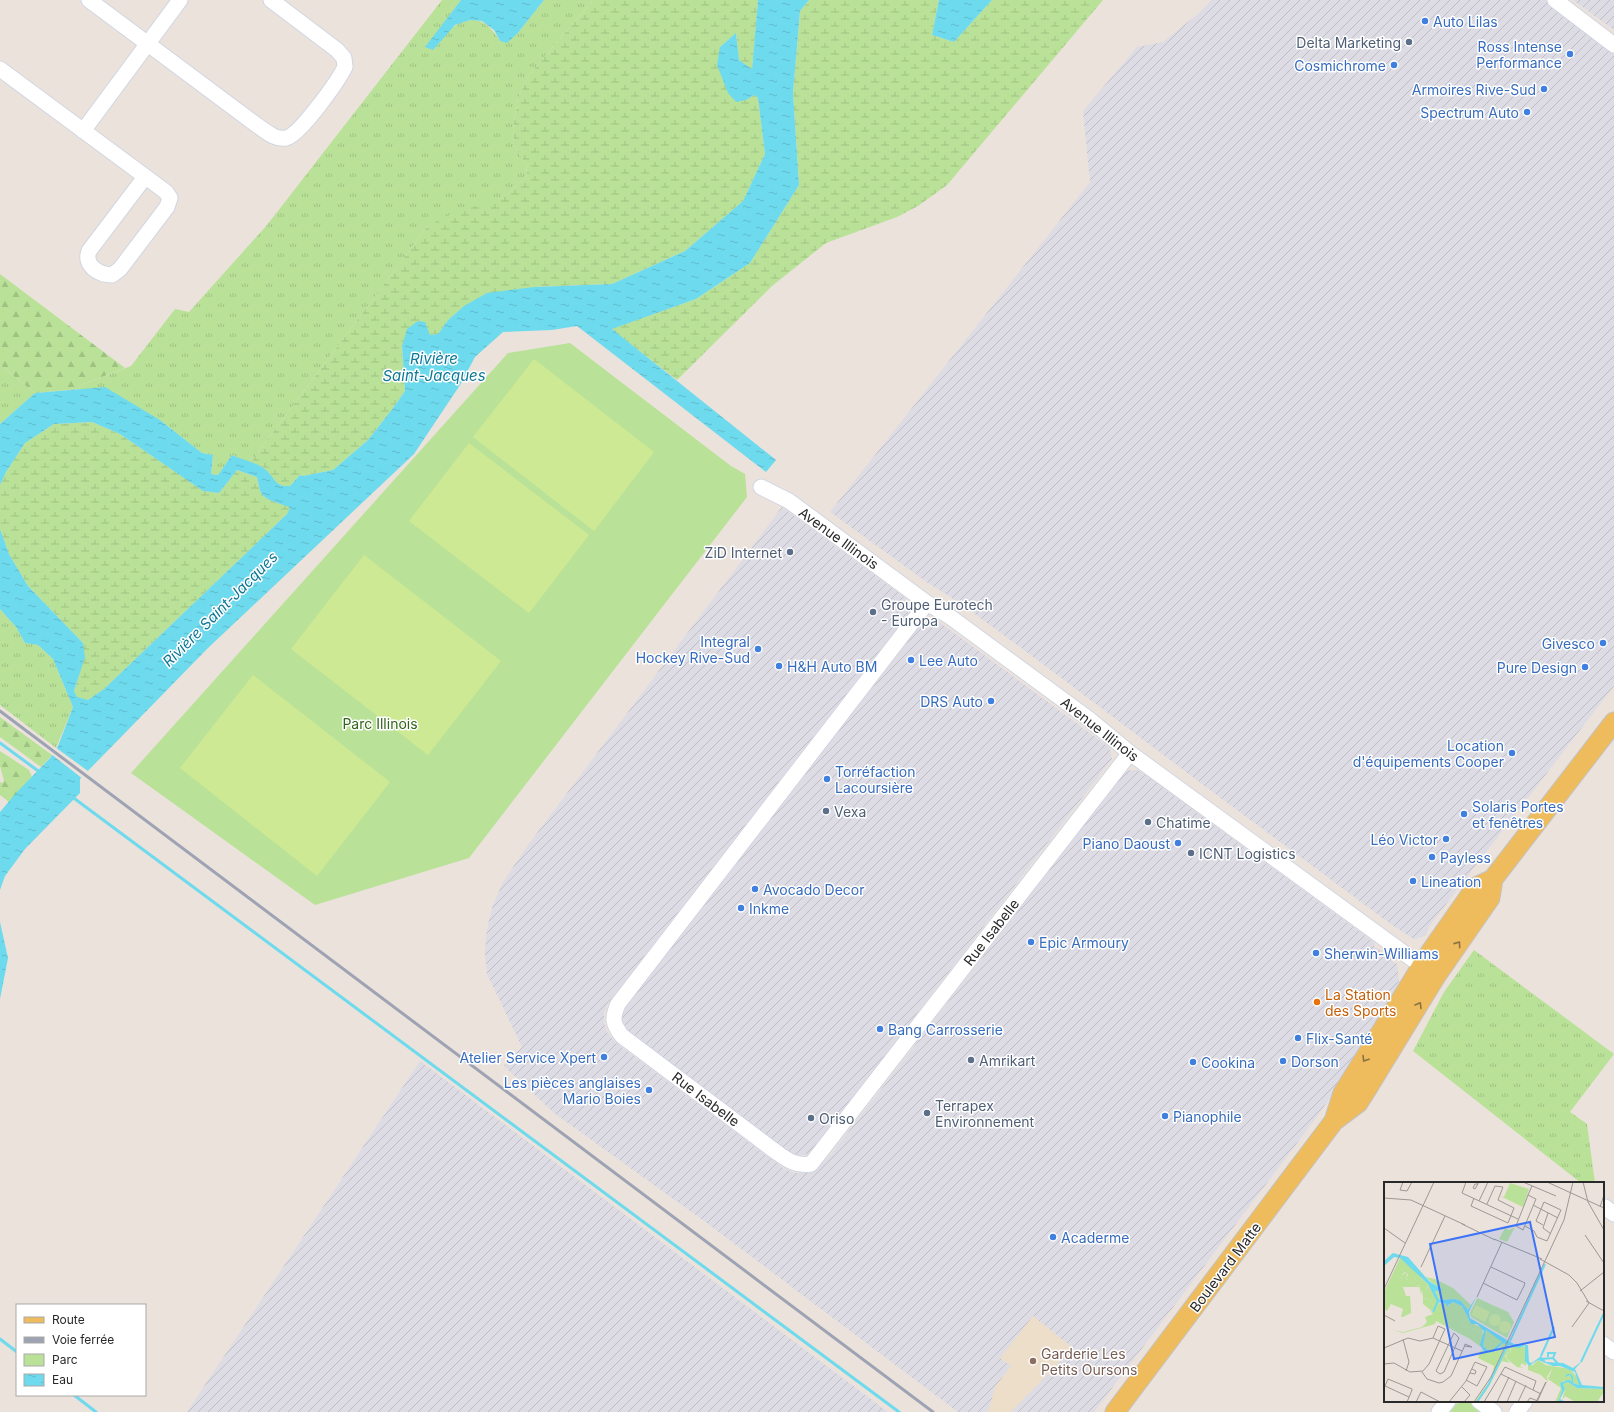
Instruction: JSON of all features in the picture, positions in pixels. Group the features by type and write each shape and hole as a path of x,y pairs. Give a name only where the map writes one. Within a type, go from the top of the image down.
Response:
{"main road":[{"name":"Boulevard Matte","path":"1115,1412 1334,1121 1358,1103 1476,887 1493,879 1614,722"}],"street":[{"path":"89,0 258,126 277,138 286,138 293,135 304,124 345,66 344,58 337,50 271,0"},
{"path":"83,131 180,0"},
{"path":"1555,0 1614,45"},
{"path":"0,69 166,192 170,198 169,202 116,273 112,275 102,274 90,264 88,259 89,251 145,177"},
{"name":"Avenue Illinois","path":"761,487 789,501 927,603 949,616 1003,655 1130,753 1429,971"},
{"name":"Rue Isabelle","path":"927,603 618,1004 613,1016 615,1027 622,1036 772,1149 792,1163 803,1165 811,1164 1130,753"},
{"path":"1604,1345 1614,1352"},
{"path":"1439,1412 1447,1402"},
{"path":"1481,1402 1494,1412"},
{"path":"1516,1412 1524,1402"}],"shaded area":[{"path":"1211,0 1545,0 1614,52 1614,686 1430,925 1426,934 1415,939 1392,925 960,603 928,583 830,512 1090,182 1083,111 1137,47 1163,42 1199,13"},
{"path":"1573,0 1614,0 1614,30"},
{"path":"782,507 903,596 909,602 910,608 907,615 608,1003 604,1013 604,1023 607,1032 615,1042 783,1168 794,1173 805,1173 820,1166 832,1153 1122,776 1130,770 1137,770 1143,773 1375,943 1374,946 1396,964 1397,963 1399,979 1398,990 1360,1056 1313,1122 1094,1412 958,1412 704,1221 554,1113 504,1066 522,1047 487,974 485,954 489,920 493,905 503,882 528,845"},
{"path":"929,620 938,621 1106,745 1110,749 1112,759 812,1150 808,1154 798,1156 794,1155 747,1121 626,1029 622,1025 621,1020 623,1010 920,626"},
{"path":"420,1061 888,1412 187,1412"},
{"name":"Garderie Les Petits Oursons","path":"1033,1316 1073,1348 1011,1412 986,1412 989,1409 995,1387 1011,1366 1000,1358"}],"green space":[{"path":"442,0 461,0 426,47 455,26 473,20 482,22 491,29 500,41 517,34 544,0 593,0 529,75 518,98 513,129 514,146 526,164 527,173 525,178 503,198 427,227 250,463 232,455 218,475 211,474 213,455 202,453 160,420 79,389 81,385 131,366 175,309 189,312 267,225"},
{"path":"593,0 758,0 752,70 739,60 736,33 720,47 746,100 754,95 758,98 765,154 743,201 685,251 612,284 534,287 464,306 448,320 438,334 430,335 402,346 405,391 368,440 333,470 303,476 300,475 290,486 281,485 275,481 264,468 250,463 427,227 449,214 503,198 525,178 527,173 526,164 514,146 513,129 518,98 529,75"},
{"path":"809,0 939,0 932,35 954,42 992,0 1103,0 947,185 918,206 897,217 826,243 772,286 677,380 611,329 696,299 750,263 799,185 793,93 800,11"},
{"path":"0,274 125,368 81,385 79,389 35,393 0,365"},
{"name":"Parc Illinois","path":"570,343 731,466 745,474 747,497 469,858 315,905 131,773 508,353"},
{"path":"534,359 654,452 594,531 473,437"},
{"path":"0,365 35,393 0,424"},
{"path":"92,422 120,434 203,491 219,493 237,470 257,477 261,493 264,496 275,502 291,507 287,514 104,689 88,700 77,698 74,691 79,675 83,643 28,586 9,554 0,529 0,485 6,472 25,443 54,424"},
{"path":"469,443 589,535 529,613 409,521"},
{"path":"364,555 501,661 428,755 291,649"},
{"path":"0,609 16,627 25,643 38,645 53,659 73,707 56,748 0,705"},
{"path":"253,675 390,782 317,876 180,768"},
{"path":"0,717 52,755 41,767 0,737"},
{"path":"0,751 29,770 32,777 9,802 0,795 0,782 2,783 4,781 0,766"},
{"path":"1474,950 1614,1054 1570,1112 1587,1124 1595,1182 1580,1182 1413,1051 1444,992"},
{"path":"1462,1402 1469,1402 1481,1412 1449,1412 1454,1405"}],"water":[{"path":"461,0 544,0 517,34 507,43 500,41 494,30 482,21 470,20 455,25 433,50 425,47"},
{"name":"Rivière Saint-Jacques","path":"758,0 809,0 800,11 793,93 799,185 750,263 696,299 612,329 776,460 766,472 577,326 552,330 503,332 475,357 460,385 414,454 208,648 80,779 80,793 25,849 5,876 0,890 0,812 50,758 58,746 73,707 53,659 38,645 25,643 16,627 0,609 0,529 9,554 28,586 83,643 85,657 74,691 77,697 88,700 104,689 287,514 290,508 264,496 260,491 257,477 237,470 219,493 203,491 120,434 92,422 54,424 25,443 6,472 0,485 0,424 35,393 105,387 160,420 202,453 213,455 211,474 218,475 232,455 262,467 275,481 285,486 290,486 300,475 303,476 333,470 368,440 405,391 402,346 407,329 418,321 425,322 430,335 438,334 448,320 464,306 487,293 534,287 612,284 685,251 743,201 765,154 758,98 754,95 746,100 736,102 728,93 717,65 720,47 736,33 739,60 752,69"},
{"path":"939,0 992,0 954,42 932,35"},
{"path":"0,922 8,958 0,999"}],"pier":[{"path":"55,747 88,771 83,779 51,754"}],"waterway":[{"path":"0,743 41,773"},
{"path":"71,796 899,1412"},
{"path":"0,1339 16,1351"},
{"path":"75,1396 96,1412"}],"railway":[{"path":"0,711 933,1412"}],"place":[{"name":"Auto Lilas","path":"1425,21"},
{"name":"Delta Marketing","path":"1409,42"},
{"name":"Ross Intense Performance","path":"1570,54"},
{"name":"Cosmichrome","path":"1394,65"},
{"name":"Armoires Rive-Sud","path":"1544,89"},
{"name":"Spectrum Auto","path":"1527,112"},
{"name":"ZiD Internet","path":"790,552"},
{"name":"Groupe Eurotech - Europa","path":"873,612"},
{"name":"Givesco","path":"1603,643"},
{"name":"Integral Hockey Rive-Sud","path":"758,649"},
{"name":"Lee Auto","path":"911,660"},
{"name":"H&H Auto BM","path":"779,666"},
{"name":"Pure Design","path":"1585,667"},
{"name":"DRS Auto","path":"991,701"},
{"name":"Location d'équipements Cooper","path":"1512,753"},
{"name":"Torréfaction Lacoursière","path":"827,779"},
{"name":"Vexa","path":"826,811"},
{"name":"Solaris Portes et fenêtres","path":"1464,814"},
{"name":"Chatime","path":"1148,822"},
{"name":"Léo Victor","path":"1446,839"},
{"name":"Piano Daoust","path":"1178,843"},
{"name":"ICNT Logistics","path":"1191,853"},
{"name":"Payless","path":"1432,857"},
{"name":"Lineation","path":"1413,881"},
{"name":"Avocado Decor","path":"755,889"},
{"name":"Inkme","path":"741,908"},
{"name":"Epic Armoury","path":"1031,942"},
{"name":"Sherwin-Williams","path":"1316,953"},
{"name":"La Station des Sports","path":"1317,1002"},
{"name":"Bang Carrosserie","path":"880,1029"},
{"name":"Flix-Santé","path":"1298,1038"},
{"name":"Atelier Service Xpert","path":"604,1057"},
{"name":"Amrikart","path":"971,1060"},
{"name":"Dorson","path":"1283,1061"},
{"name":"Cookina","path":"1193,1062"},
{"name":"Les pièces anglaises Mario Boies","path":"649,1090"},
{"name":"Terrapex Environnement","path":"927,1113"},
{"name":"Pianophile","path":"1165,1116"},
{"name":"Oriso","path":"811,1118"},
{"name":"Acaderme","path":"1053,1237"},
{"name":"Garderie Les Petits Oursons","path":"1033,1361"}]}
